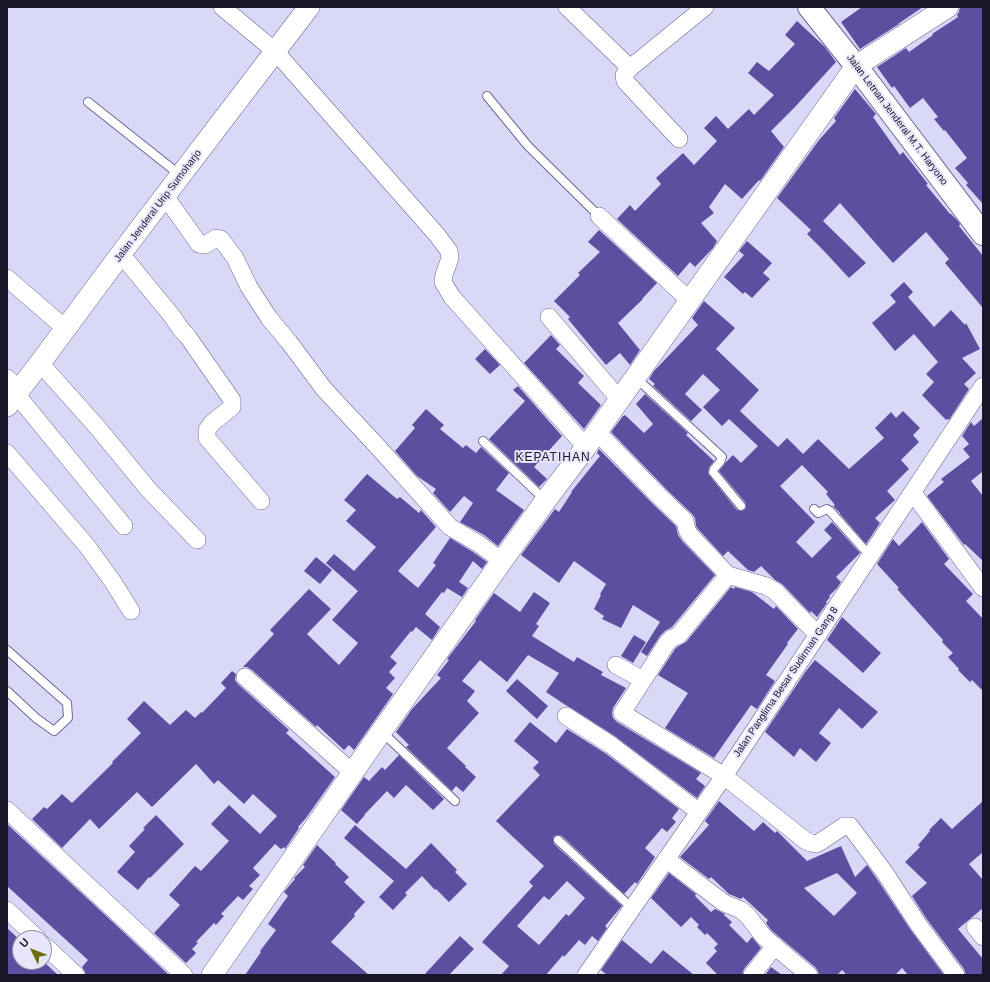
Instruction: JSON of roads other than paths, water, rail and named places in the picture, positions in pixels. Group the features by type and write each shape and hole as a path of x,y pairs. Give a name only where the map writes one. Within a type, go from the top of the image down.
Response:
{"main road":[{"name":"Jalan Letnan Jenderal M.T. Haryono","path":"809,7 856,66 983,234"}],"street":[{"path":"222,7 275,51 449,251 450,258 444,274 443,282 452,297 592,439 660,497 685,521 690,535 728,575 766,586 775,591 818,635"},
{"name":"Jalan Jenderal Urip Sumoharjo","path":"12,392 40,364 121,254 309,7"},
{"path":"567,7 630,68"},
{"path":"679,138 625,82 624,76 630,68 705,7"},
{"path":"212,975 352,773 502,561 620,400 856,66 948,7"},
{"path":"165,196 200,244 204,245 216,238 221,239 235,258 249,287 269,318 324,389 450,527 480,544 502,561"},
{"path":"599,216 690,301"},
{"path":"121,254 188,337 232,400 232,406 212,423 207,430 207,438 261,501"},
{"path":"7,278 66,329"},
{"path":"549,317 620,400"},
{"path":"40,364 98,428 148,489 197,540"},
{"name":"Jalan Panglima Besar Sudirman Gang 8","path":"586,975 724,776 983,386"},
{"path":"12,392 124,526"},
{"path":"7,453 87,546 113,582 131,612"},
{"path":"913,492 983,588"},
{"path":"728,575 678,636 672,638 667,643 622,713 724,776 806,841 816,844 844,826 850,826 885,873 918,924 956,975"},
{"path":"616,665 643,680"},
{"path":"245,677 352,773"},
{"path":"566,716 618,750 699,812"},
{"path":"7,810 184,975"},
{"path":"666,859 724,902 741,910 748,916 764,937 809,975"},
{"path":"7,910 28,930"},
{"path":"752,975 775,946"},
{"path":"52,952 76,975"}],"lane":[{"path":"487,96 528,146 599,216"},
{"path":"88,102 180,176"},
{"path":"635,378 722,457 713,472 741,506"},
{"path":"483,441 546,500"},
{"path":"814,509 818,513 827,509 830,511 870,556"},
{"path":"7,650 67,703 68,718 54,731 36,718 7,691"},
{"path":"381,732 455,801"},
{"path":"558,840 632,908"}],"district":[{"name":"KEPATIHAN","path":"553,458"}]}
